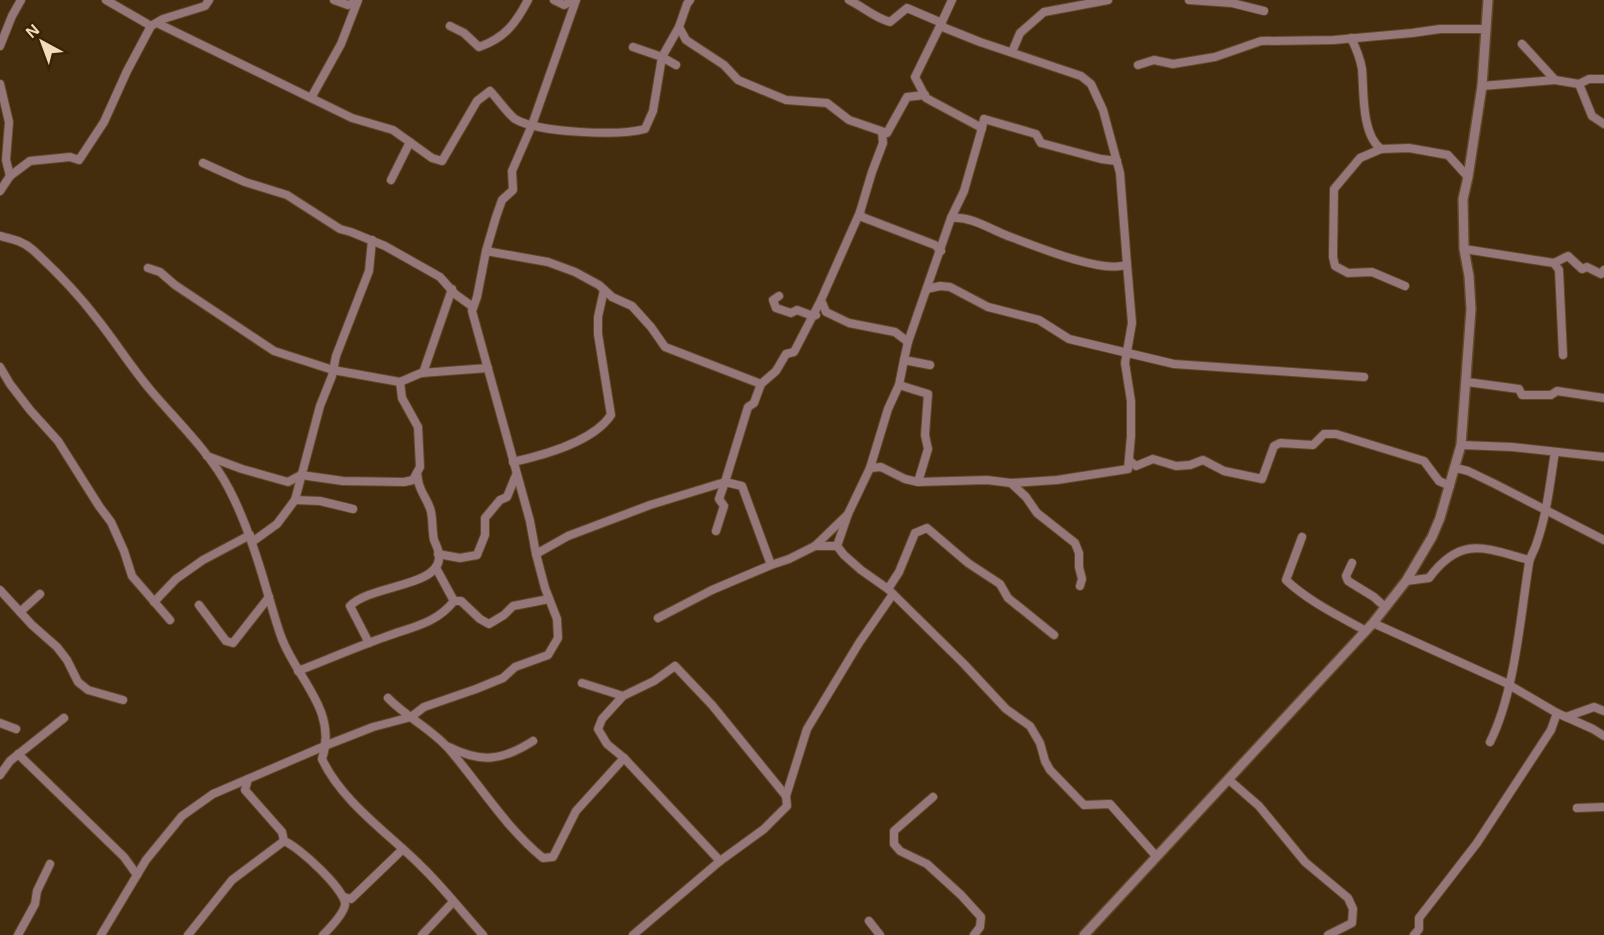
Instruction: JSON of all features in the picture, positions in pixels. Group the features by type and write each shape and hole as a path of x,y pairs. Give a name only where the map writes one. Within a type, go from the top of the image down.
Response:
{"street":[{"path":"0,46 21,0"},
{"path":"106,0 352,118 393,130 432,158 442,161 477,101 490,91 513,118 532,125 598,133 633,132 645,129 653,111 662,57 679,27 690,0"},
{"path":"0,191 10,176 30,161 70,157 80,160 104,122 127,71 154,25 163,19 205,6 209,0"},
{"path":"334,0 348,5 358,1"},
{"path":"450,26 464,33 479,47 489,44 515,23 528,0"},
{"path":"554,0 564,4 575,0"},
{"path":"101,935 146,860 182,816 213,794 327,745 373,727 411,717 424,707 503,678 515,668 548,656 558,638 557,619 536,554 530,521 472,312 486,251 502,200 513,190 512,171 532,125 575,0"},
{"path":"849,0 865,8 873,16 890,22 907,8 1012,52 1081,76 1091,84 1103,110 1120,172 1132,323 1125,363 1131,402 1128,469 1057,480 1011,483 987,480 918,482 904,479 881,467 870,468"},
{"path":"952,0 915,77 926,98 982,128"},
{"path":"1012,52 1020,33 1044,12 1108,0"},
{"path":"1189,0 1232,3 1264,11"},
{"path":"1084,935 1366,631 1406,581 1432,537 1456,468 1461,445 1471,309 1469,276 1464,249 1463,199 1482,86 1488,0"},
{"path":"311,98 341,44 358,1"},
{"path":"679,27 686,40 724,65 738,80 786,100 827,103 849,120 882,132 887,133 893,125 907,97 925,95"},
{"path":"1138,65 1154,60 1173,64 1215,57 1261,41 1351,38 1440,29 1485,29"},
{"path":"1351,38 1359,54 1362,70 1362,101 1367,120 1375,144 1381,149"},
{"path":"1522,44 1555,80"},
{"path":"633,47 662,57 676,65"},
{"path":"1482,86 1555,80 1579,84 1589,79 1604,79"},
{"path":"0,84 9,122 6,160 10,176"},
{"path":"1579,84 1592,116 1604,124"},
{"path":"837,546 848,513 870,468 888,409 898,385 908,342 951,218 964,191 984,119 1036,134 1041,143 1117,161"},
{"path":"716,531 724,506 719,499 748,407 754,403 761,384 776,371 786,354 794,352 821,300 860,212 883,143 882,132"},
{"path":"391,180 410,142"},
{"path":"1405,286 1372,272 1348,273 1335,266 1333,256 1334,189 1360,159 1381,149 1409,148 1449,155 1468,177"},
{"path":"203,164 245,182 286,195 335,226 372,240 440,277 455,294 473,307"},
{"path":"860,212 862,217 935,245 940,251"},
{"path":"951,218 961,217 1095,266 1120,268 1127,264"},
{"path":"0,236 22,242 32,249 97,318 143,380 226,482 251,539 281,637 298,671 322,710 326,722 327,745 322,759 333,779 374,823 403,849 483,935"},
{"path":"154,602 176,579 203,560 251,539 277,524 294,500 336,356 369,271 372,240"},
{"path":"1464,249 1554,263 1568,256 1582,269 1587,267 1601,274 1604,270"},
{"path":"486,251 575,272 612,297 632,306 665,347 761,384"},
{"path":"1554,263 1559,270 1563,355"},
{"path":"148,268 160,272 183,291 274,351 333,370 400,382 423,373 488,368"},
{"path":"927,290 940,286 951,287 987,307 1039,320 1069,339 1174,364 1364,378"},
{"path":"423,373 452,289"},
{"path":"513,462 546,454 573,442 604,426 611,415 598,334 598,317 604,290"},
{"path":"779,296 773,300 776,308 791,314 797,310 813,316 826,312"},
{"path":"821,300 826,312 849,323 895,332 908,342"},
{"path":"472,369 482,349"},
{"path":"904,360 930,365"},
{"path":"0,367 30,410 58,441 111,522 132,576 170,620"},
{"path":"206,456 288,482 301,476 344,481 404,482 413,480 420,467 418,428 402,398 400,382"},
{"path":"1467,382 1519,389 1522,395 1551,395 1557,391 1604,398"},
{"path":"898,385 928,394 929,397 926,405 925,435 928,449 918,482"},
{"path":"1130,461 1136,466 1153,459 1176,466 1190,465 1203,460 1224,471 1262,479 1274,446 1281,443 1313,445 1324,434 1336,434 1424,461 1439,481 1450,486"},
{"path":"1461,445 1512,447 1604,457"},
{"path":"1490,742 1499,724 1509,684 1524,605 1529,560 1537,543 1545,510 1555,452"},
{"path":"1456,468 1486,480 1604,540"},
{"path":"369,644 350,606 356,600 372,592 421,579 436,568 440,558 434,538 431,511 420,487 417,473"},
{"path":"438,554 460,558 477,555 485,535 485,518 500,500 507,497 517,474"},
{"path":"536,554 568,536 650,505 725,482 742,486 771,565"},
{"path":"1011,483 1026,497 1037,513 1075,543 1079,553 1082,579 1080,586"},
{"path":"294,500 320,501 353,509"},
{"path":"658,618 712,590 815,546 848,513"},
{"path":"633,935 720,861 764,829 787,806 786,796 807,729 891,591 915,533 927,528 968,563 1000,584 1008,598 1054,635"},
{"path":"1302,537 1286,580 1320,605 1366,631"},
{"path":"815,546 837,546"},
{"path":"837,546 861,570 891,591 964,663 1006,709 1030,726 1040,743 1050,770 1071,793 1084,805 1110,804 1156,856"},
{"path":"1406,581 1429,578 1448,558 1465,549 1481,547 1529,560"},
{"path":"1352,563 1346,576 1348,581 1374,597 1385,607"},
{"path":"436,568 454,601"},
{"path":"0,590 57,647 67,660 78,682 88,690 123,700"},
{"path":"20,612 40,594"},
{"path":"199,605 226,641 233,644 269,597"},
{"path":"454,601 461,601 480,619 489,624 513,606 549,599"},
{"path":"298,671 427,623 447,610 454,601"},
{"path":"1373,622 1509,684 1557,713 1604,736"},
{"path":"720,861 624,758 607,744 598,729 602,719 623,696 654,681 675,666 712,705 786,796"},
{"path":"582,683 623,696"},
{"path":"388,698 447,747 484,794 532,849 543,858 553,857 576,811 624,758"},
{"path":"1566,717 1594,707 1604,711"},
{"path":"1414,935 1419,929 1419,918 1477,843 1551,730 1557,713"},
{"path":"0,775 10,761 64,718"},
{"path":"0,723 16,729"},
{"path":"447,747 467,756 481,758 505,755 533,741"},
{"path":"18,754 124,857 138,875"},
{"path":"248,779 245,790 282,832 284,841"},
{"path":"1228,779 1259,806 1305,862 1348,898 1353,909 1352,923 1328,935"},
{"path":"933,797 894,831 894,844 900,852 927,864 961,895 981,918 980,927 974,935"},
{"path":"1577,808 1604,807"},
{"path":"284,841 292,844 322,869 347,901"},
{"path":"188,935 232,880 284,841"},
{"path":"323,935 347,901 403,849"},
{"path":"18,935 34,904 37,891 50,864"},
{"path":"422,935 453,902"},
{"path":"869,921 880,935"}]}
